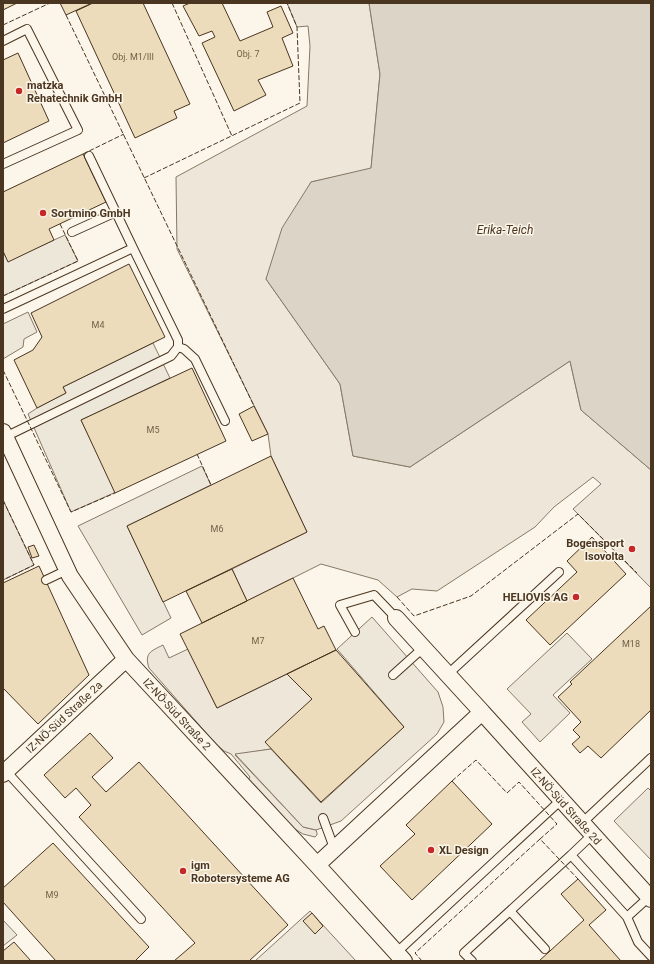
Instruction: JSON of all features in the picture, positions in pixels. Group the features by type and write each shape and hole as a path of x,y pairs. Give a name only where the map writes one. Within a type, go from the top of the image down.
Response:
{"street":[{"name":"IZ-NÖ-Süd Straße 2","path":"4,434 70,576 126,659 400,957"},
{"name":"IZ-NÖ-Süd Straße 2d","path":"396,618 650,898"},
{"name":"IZ-NÖ-Süd Straße 2a","path":"5,773 126,659"},
{"path":"317,865 482,712"}],"lane":[{"path":"3,41 27,29 78,130 3,164"},
{"path":"4,434 171,356 178,347 178,340 89,156"},
{"path":"72,232 116,212"},
{"path":"3,309 133,248"},
{"path":"178,347 184,349 195,359 224,421"},
{"path":"46,580 67,570"},
{"path":"447,675 559,572"},
{"path":"355,632 340,605 374,595 396,618"},
{"path":"393,675 423,648"},
{"path":"472,961 464,953 571,855 587,829 651,758"},
{"path":"5,773 140,919"},
{"path":"400,957 561,800"},
{"path":"323,818 334,848"},
{"path":"571,855 627,917 638,942 651,956"},
{"path":"627,917 650,898"},
{"path":"510,911 545,949"}],"shaded area":[{"path":"287,3 369,3 380,74 371,169 311,182 266,279 340,384 353,456 410,467 570,361 581,410 651,470 651,588 573,509 601,484 593,477 554,507 535,527 437,591 412,589 397,597 378,580 321,564 247,601 232,569 307,532 271,456 268,434 177,249 176,177 307,106 310,46 308,26 297,27"},
{"path":"65,235 78,261 3,296 3,251 8,261"},
{"path":"28,312 37,332 24,339 23,347 3,359 3,324"},
{"path":"153,343 170,378 81,420 116,492 71,512 28,414 66,393 63,387"},
{"path":"202,466 211,485 127,526 171,618 142,635 78,526"},
{"path":"3,500 34,565 3,580"},
{"path":"372,617 438,692 443,707 444,722 437,734 341,821 316,830 303,827 235,754 271,749 321,803 404,727 337,649"},
{"path":"567,633 592,659 553,695 570,713 540,742 522,722 531,714 507,689"},
{"path":"163,645 169,658 188,649 217,708 287,674 312,699 271,749 235,755 303,827 316,830 317,835 315,837 303,834 290,826 248,780 250,777 231,754 224,751 216,744 149,668 147,659 148,656 152,651"},
{"path":"648,788 651,791 651,860 614,821"},
{"path":"310,911 356,961 255,961"},
{"path":"3,920 17,935 3,946"}],"water":[{"name":"Erika-Teich","path":"369,3 651,3 651,470 581,410 570,361 410,467 353,456 340,384 266,279 282,228 311,182 371,168 380,74"}],"building":[{"path":"3,3 17,3 3,10"},
{"path":"60,3 90,3 90,4 66,15"},
{"path":"93,3 143,3 190,104 174,111 177,118 135,138 76,11"},
{"path":"190,3 222,3 240,41 273,27 267,12 281,6 293,33 282,38 293,66 258,80 266,95 234,111 202,43 215,37 212,31 199,36 183,6"},
{"name":"matzka Rehatechnik GmbH","path":"18,53 49,121 3,143 3,60"},
{"name":"Sortmino GmbH","path":"83,154 106,202 49,229 54,240 8,262 3,251 3,192"},
{"path":"129,264 165,337 63,387 66,393 37,408 14,360 33,350 42,337 31,313"},
{"path":"192,368 226,441 115,493 81,420"},
{"path":"254,406 268,434 252,441 239,414"},
{"path":"271,456 307,532 163,602 127,526"},
{"name":"HELIOVIS AG","path":"592,537 626,574 550,645 526,620 577,572 567,561"},
{"path":"34,545 39,556 32,558 28,547"},
{"path":"39,566 89,675 38,724 3,688 3,583"},
{"path":"232,569 247,601 202,623 186,591"},
{"path":"293,578 318,629 324,626 336,650 217,708 180,634"},
{"path":"651,606 651,710 601,758 588,746 580,753 572,744 580,737 573,730 581,722 558,697 572,684 570,682"},
{"path":"336,650 404,727 321,802 265,742 312,699 287,674"},
{"name":"igm Robotersysteme AG","path":"90,733 113,758 92,777 106,792 139,762 288,925 249,961 174,961 195,943 79,817 91,805 76,788 65,798 44,775"},
{"name":"XL Design","path":"452,781 492,824 412,900 380,866 415,834 406,825"},
{"path":"53,843 149,947 135,961 56,961 3,902 3,888"},
{"path":"578,879 606,910 589,925 621,961 539,961 584,920 561,894"},
{"path":"312,913 323,926 315,934 303,921"},
{"path":"14,942 31,961 3,961 3,951"}],"fence":[{"path":"3,25 50,3"},
{"path":"172,3 232,136"},
{"path":"144,178 300,103 297,27 287,3"},
{"path":"66,15 254,406"},
{"path":"83,154 124,134"},
{"path":"3,296 78,261 60,224"},
{"path":"3,370 71,512 115,493"},
{"path":"197,454 211,485"},
{"path":"3,500 34,565 3,580"},
{"path":"397,597 414,616 471,596 578,514 637,573"},
{"path":"452,781 476,760 507,793 519,782 557,824 540,839"},
{"path":"422,961 415,953 540,839 578,879"}],"place":[{"name":"matzka Rehatechnik GmbH","path":"19,91"},
{"name":"Sortmino GmbH","path":"43,213"},
{"name":"Bogensport Isovolta","path":"632,549"},
{"name":"HELIOVIS AG","path":"576,597"},
{"name":"XL Design","path":"431,850"},
{"name":"igm Robotersysteme AG","path":"183,871"}]}
